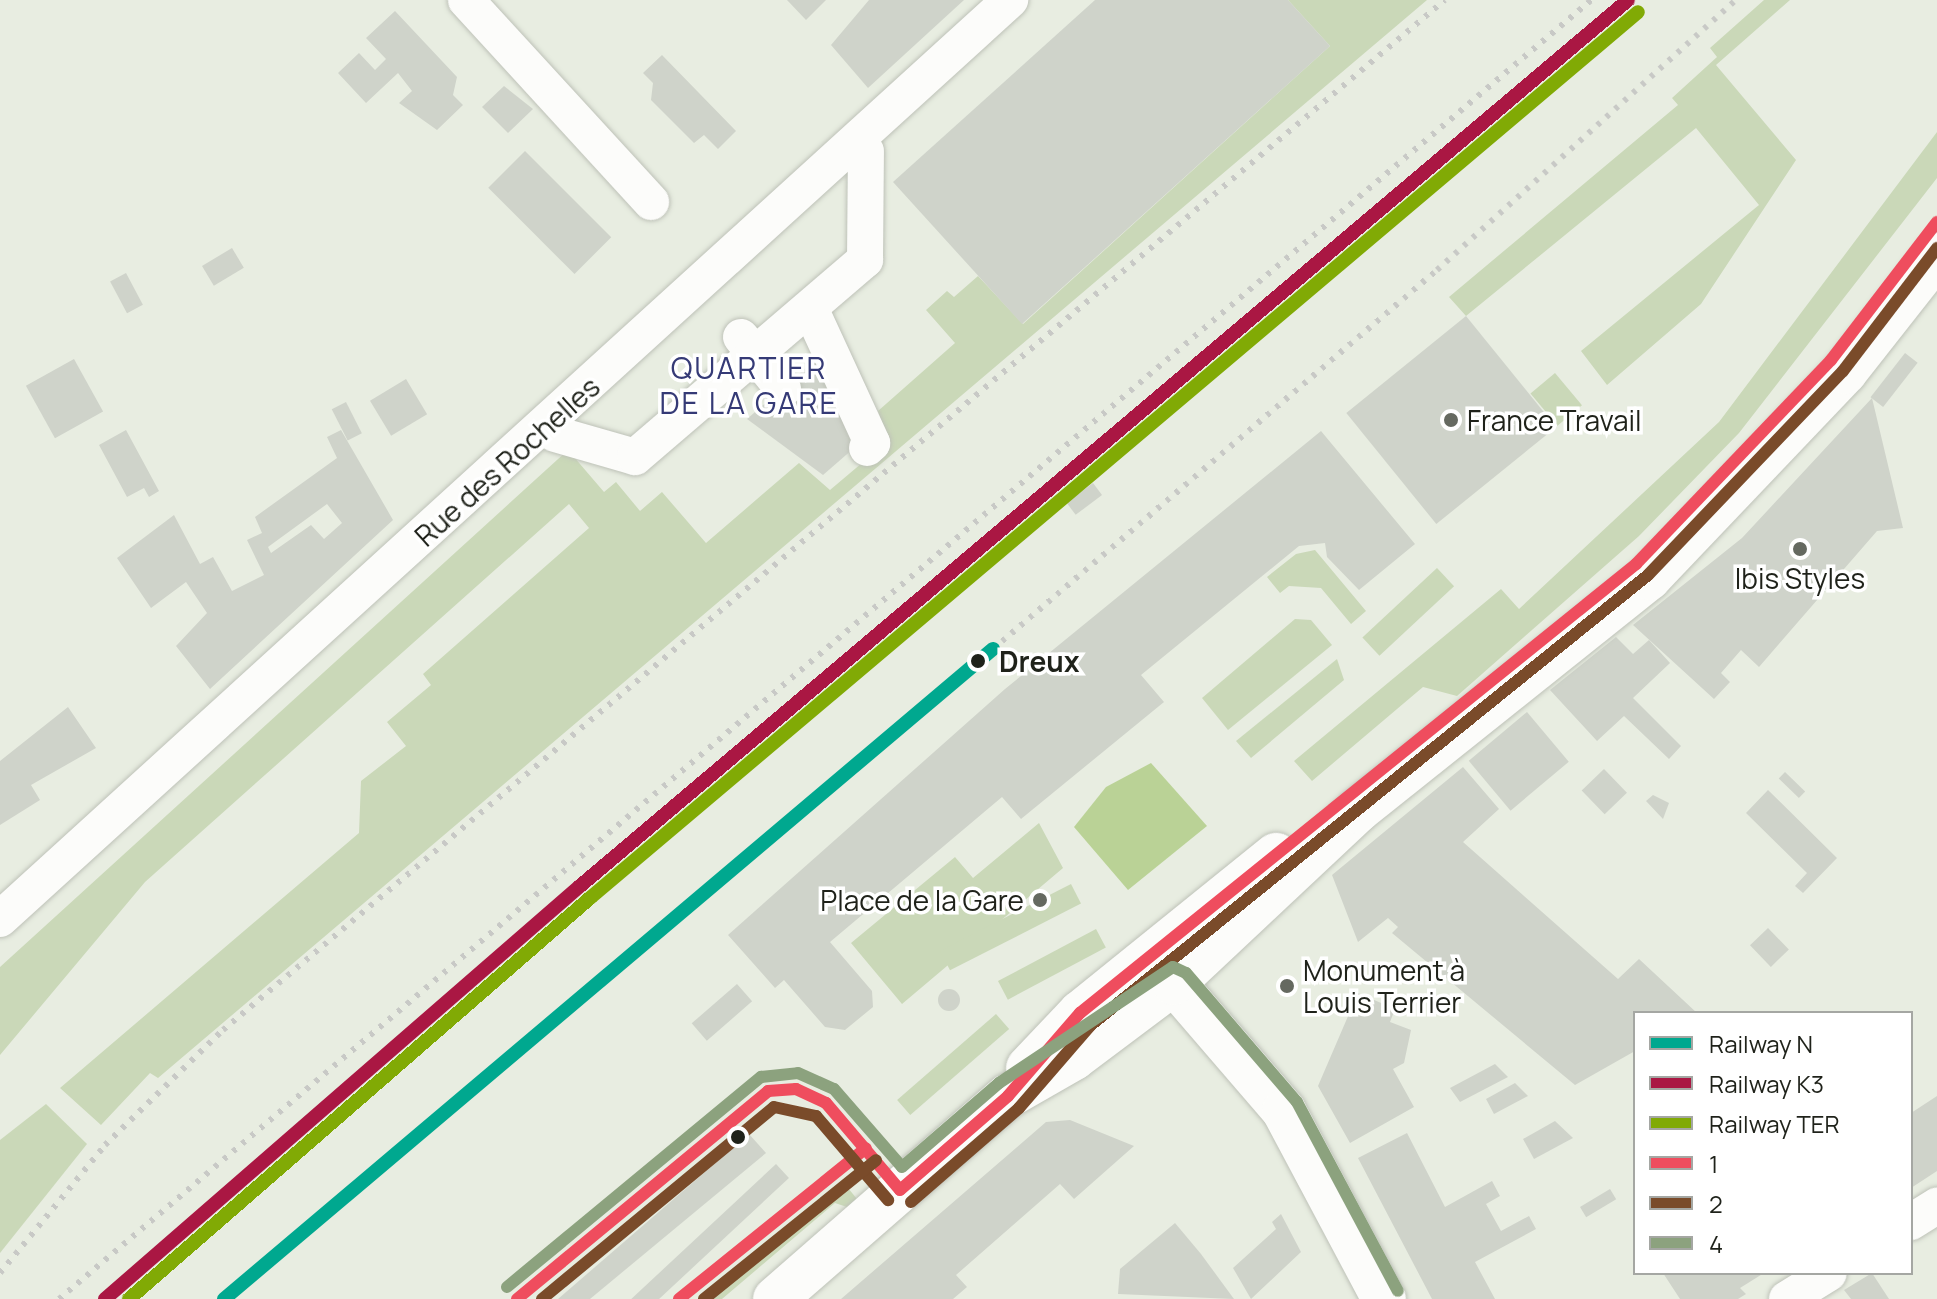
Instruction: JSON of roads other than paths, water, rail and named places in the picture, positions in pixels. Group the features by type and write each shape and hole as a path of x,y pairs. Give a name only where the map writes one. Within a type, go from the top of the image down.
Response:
{"main road":[{"path":"1162,969 1636,564 1831,360 1937,222"},
{"path":"775,1299 1008,1096 1059,1034 1162,969 1649,578 1836,382 1937,255"},
{"path":"1162,969 1284,1111 1384,1299"}],"street":[{"path":"466,0 651,202"},
{"name":"Rue des Rochelles","path":"0,919 1010,0"},
{"path":"555,434 635,457 865,260 866,151"},
{"path":"810,308 872,443 867,448"},
{"path":"741,337 783,389"},
{"path":"1913,1221 1937,1206"},
{"path":"1787,1299 1826,1275"}],"railway":[{"path":"0,1273 105,1145 223,1030 1445,0"},
{"path":"59,1299 1591,0"},
{"path":"993,649 1437,270 1736,0"}],"rail line":[{"name":"K3","path":"105,1299 580,886 1628,0"},
{"name":"TER","path":"129,1299 590,898 1638,12"},
{"name":"N","path":"224,1299 993,649"}],"place":[{"name":"France Travail","path":"1451,420"},
{"name":"Ibis Styles","path":"1800,549"},
{"name":"Dreux","path":"978,661"},
{"name":"Place de la Gare","path":"1040,900"},
{"name":"Monument à Louis Terrier","path":"1287,986"}],"district":[{"name":"QUARTIER DE LA GARE","path":"749,385"}]}
